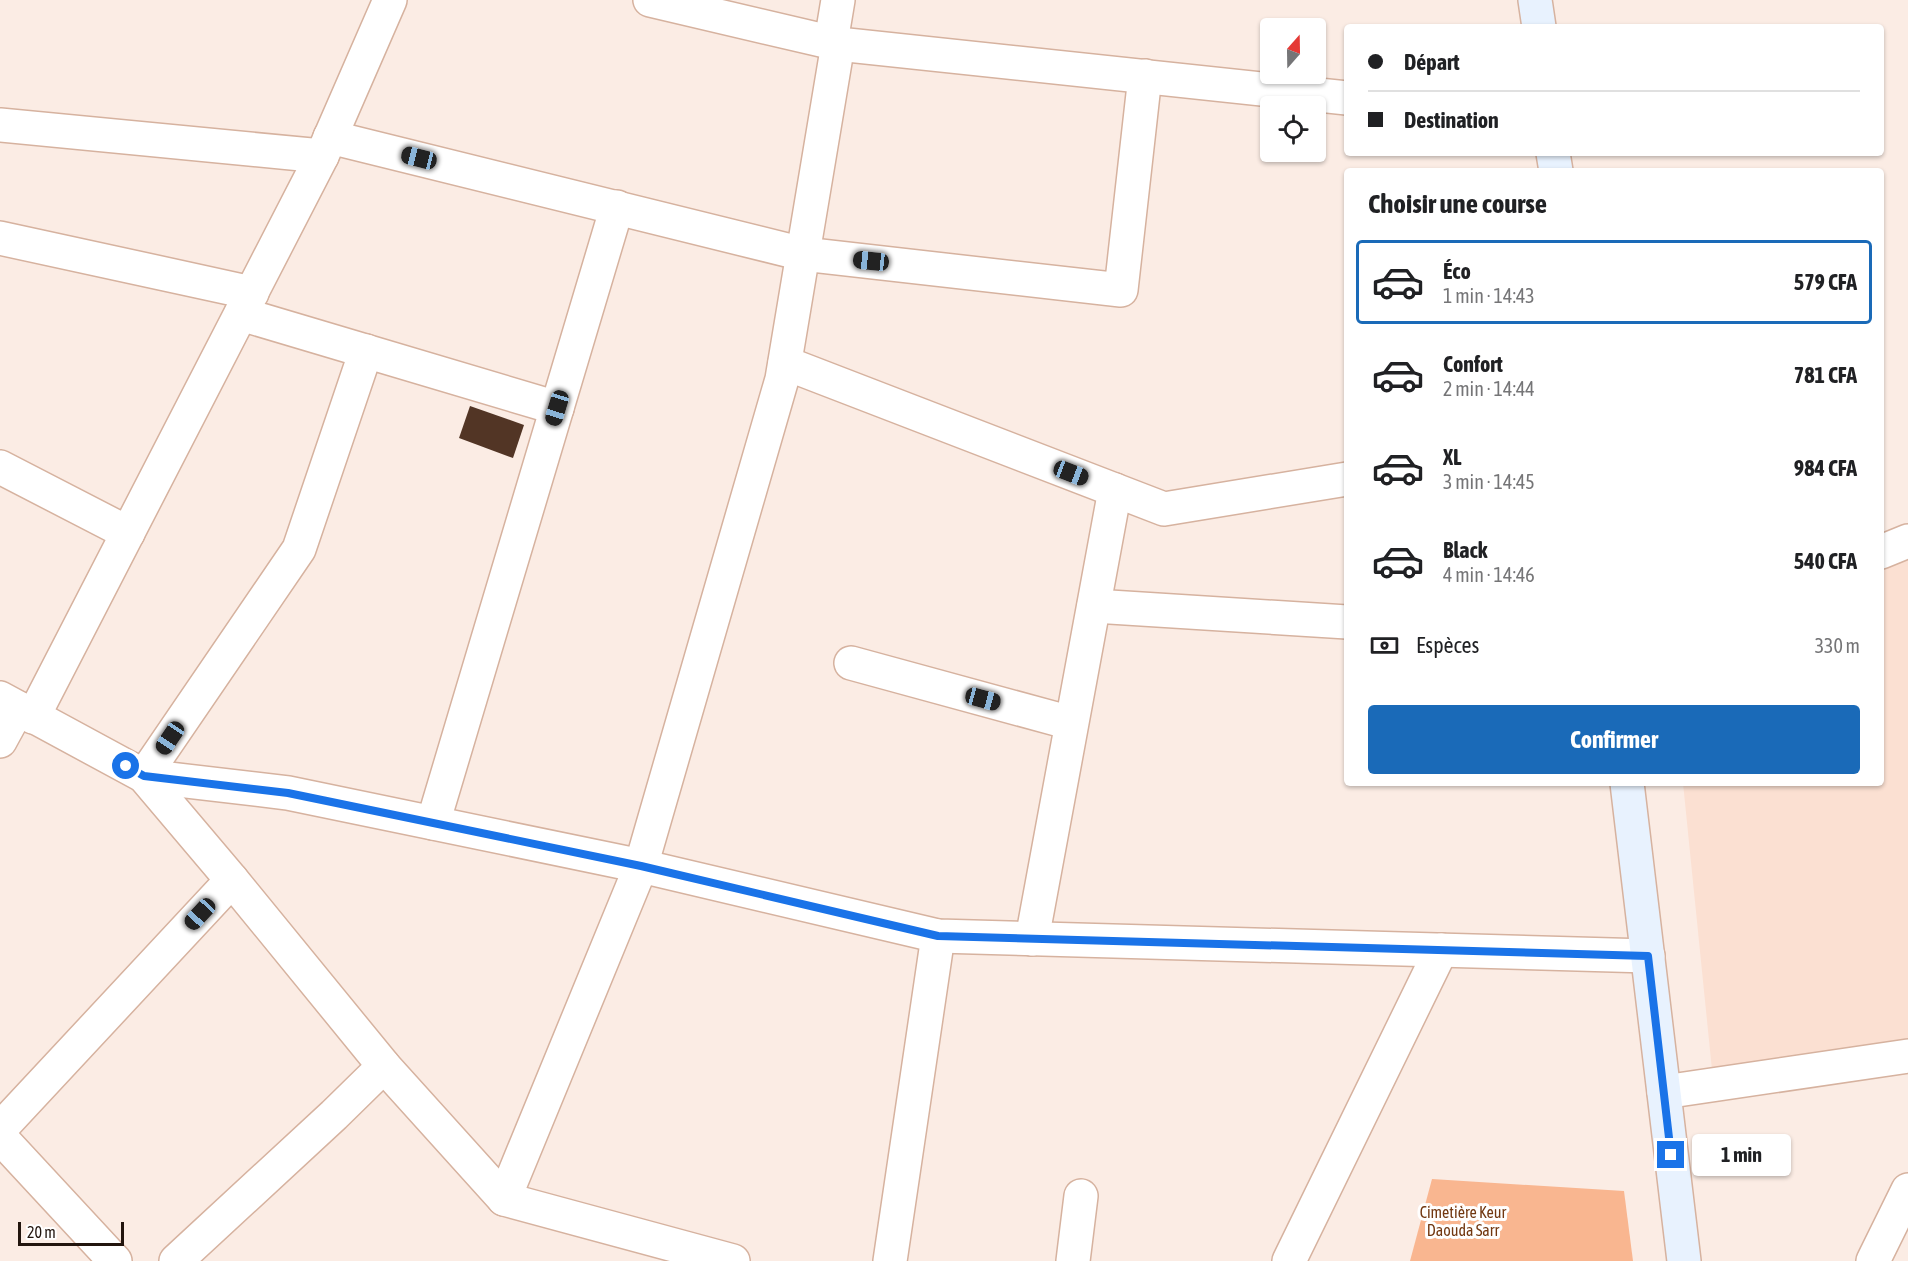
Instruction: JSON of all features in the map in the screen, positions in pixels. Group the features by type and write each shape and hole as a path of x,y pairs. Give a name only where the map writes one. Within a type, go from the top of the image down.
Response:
{"street":[{"path":"0,741 17,708 128,533 326,146 390,0"},
{"path":"650,0 834,43 1344,98"},
{"path":"504,1199 641,866 782,379 803,254 834,43 838,0"},
{"path":"1536,0 1539,24"},
{"path":"0,125 326,146 617,207 803,254 1121,290 1145,76"},
{"path":"433,823 617,207"},
{"path":"0,238 246,303 366,351 557,408"},
{"path":"144,776 298,549 366,351"},
{"path":"784,363 1164,509 1344,479"},
{"path":"0,467 128,533"},
{"path":"1032,939 1114,490"},
{"path":"1884,551 1908,542"},
{"path":"1094,606 1344,622"},
{"path":"851,663 1071,723"},
{"path":"17,708 144,776 288,793 641,866 938,936 1648,956"},
{"path":"144,776 384,1066 504,1199 733,1261"},
{"path":"1627,786 1683,1261"},
{"path":"0,1129 232,880"},
{"path":"890,1261 938,936"},
{"path":"1289,1261 1441,950"},
{"path":"1664,1092 1908,1056"},
{"path":"176,1261 384,1066"},
{"path":"0,1137 115,1261"},
{"path":"1873,1261 1908,1190"},
{"path":"1073,1261 1081,1196"}],"shaded area":[{"path":"1908,559 1908,1040 1881,1046 1712,1070 1683,786 1884,786 1884,567"}],"green space":[{"name":"Cimetière Keur Daouda Sarr","path":"1432,1179 1624,1191 1633,1261 1410,1261"}],"building":[{"path":"470,406 524,425 513,458 459,438"}],"route":[{"path":"126,766 144,776 288,793 641,866 938,936 1648,956 1671,1155"}]}
